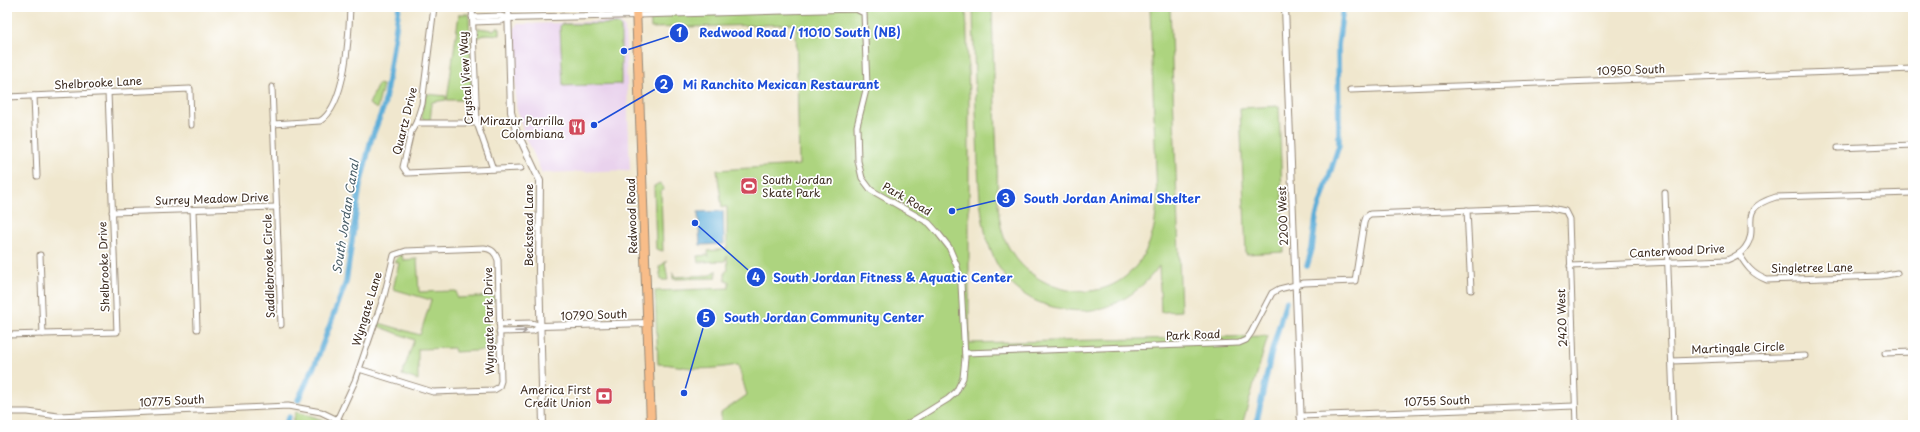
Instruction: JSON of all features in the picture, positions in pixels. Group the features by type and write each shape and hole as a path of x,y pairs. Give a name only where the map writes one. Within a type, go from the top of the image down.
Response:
{"main road":[{"name":"Redwood Road","path":"636,11 651,425"}],"street":[{"path":"273,124 320,121 332,107 341,84 348,39 350,7"},
{"name":"Quartz Drive","path":"434,7 422,104 416,123 411,132 404,167 407,173 521,168"},
{"name":"Crystal View Way","path":"472,7 477,123 493,169"},
{"name":"Beckstead Lane","path":"508,7 511,112 516,130 540,181 539,255 542,326 543,425"},
{"name":"2200 West","path":"1285,7 1301,425"},
{"name":"Park Road","path":"636,11 856,9 864,13 868,77 857,126 860,172 865,184 871,190 929,224 949,247 957,266 961,284 965,353 964,371 956,392 939,405 906,425"},
{"path":"473,20 500,16 508,18 636,11"},
{"name":"10950 South","path":"1350,90 1913,69"},
{"name":"Surrey Meadow Drive","path":"112,212 276,207 272,87"},
{"name":"Shelbrooke Lane","path":"7,97 190,89 191,125"},
{"name":"Shelbrooke Drive","path":"7,335 117,332 108,92"},
{"path":"34,96 37,176"},
{"path":"416,123 477,123"},
{"path":"1838,148 1913,145"},
{"path":"1665,193 1674,425"},
{"name":"Canterwood Drive","path":"1570,266 1727,260 1739,254 1746,246 1750,234 1750,221 1754,208 1762,201 1776,197 1913,193"},
{"name":"Saddlebrooke Circle","path":"276,207 281,325"},
{"name":"2420 West","path":"1467,210 1547,207 1565,211 1569,219 1576,425"},
{"path":"193,210 197,329"},
{"path":"1295,286 1304,283 1355,281 1364,223 1366,217 1370,214 1467,210 1471,290"},
{"name":"Wyngate Lane","path":"337,420 359,369 384,296 394,255 406,251 484,248 490,249 495,253"},
{"name":"Wyngate Park Drive","path":"359,369 433,392 494,390 499,387 501,381 498,260 495,253"},
{"name":"Singletree Lane","path":"1739,254 1746,267 1754,274 1767,280 1880,276 1897,273"},
{"path":"40,255 43,334"},
{"name":"Park Road","path":"965,353 1239,343 1246,340 1251,333 1272,292 1295,286"},
{"name":"10790 South","path":"499,324 531,323 542,326 647,323"},
{"name":"10790 South","path":"499,332 534,331 542,326"},
{"path":"1885,353 1913,352"},
{"name":"Martingale Circle","path":"1672,361 1806,356"},
{"name":"10775 South","path":"7,412 23,412 58,416 288,406 313,410 348,425"},
{"name":"10755 South","path":"1300,416 1575,406"}],"shaded area":[{"path":"618,21 625,28 630,170 542,173 523,130 516,106 514,29 517,24"}],"green space":[{"path":"650,7 966,7 969,99 969,343 1268,336 1242,425 721,425 721,413 747,395 738,365 704,369 658,364 655,291 729,288 729,281 725,280 725,272 728,270 727,256 725,261 698,262 697,256 708,255 709,257 708,251 727,249 727,207 722,207 717,170 799,165 796,24 651,28"},
{"path":"973,7 992,7 998,200 1000,222 1006,242 1018,261 1034,275 1053,286 1073,291 1093,291 1113,285 1130,273 1144,254 1152,234 1157,199 1150,7 1170,7 1181,311 1161,312 1159,266 1141,286 1120,301 1109,306 1083,311 1069,310 1038,302 1015,288 999,268 989,245 979,191"},
{"path":"459,14 469,14 472,100 447,100"},
{"path":"561,24 618,24 621,27 621,84 563,86"},
{"path":"498,27 500,29 500,35 487,34 477,38 478,28 493,30"},
{"path":"378,84 383,85 377,109 369,104"},
{"path":"427,94 446,96 446,100 432,102 430,121 423,120 421,114"},
{"path":"1279,106 1284,252 1246,254 1240,108"},
{"path":"660,183 664,188 661,192 663,251 656,249 654,186"},
{"path":"400,255 402,255 403,260 417,259 419,292 456,291 457,298 495,296 494,301 488,301 486,323 491,325 491,332 496,346 491,346 491,350 455,352 454,348 418,349 418,380 402,375 414,340 378,326 379,323 420,335 431,300 393,289 399,263 394,262"},
{"path":"667,261 665,263 668,280 661,280 659,267"},
{"path":"716,270 716,278 673,279 673,272 674,277 711,275"},
{"path":"296,412 312,416 335,425 292,425"}],"water":[{"path":"723,211 724,244 700,245 698,212"}],"waterway":[{"name":"South Jordan Canal","path":"298,400 316,362 346,282 360,185 371,140 384,106 399,7"},
{"path":"1307,266 1312,249 1316,217 1339,145 1338,46 1343,7"},
{"path":"1256,425 1271,355 1286,301"},
{"name":"South Jordan Canal","path":"285,425 289,417"}],"place":[{"name":"Redwood Road / 11010 South (NB)","path":"624,51"},
{"name":"Mi Ranchito Mexican Restaurant","path":"594,125"},
{"name":"Mirazur Parrilla Colombiana","path":"577,127"},
{"name":"South Jordan Skate Park","path":"749,186"},
{"name":"South Jordan Animal Shelter","path":"952,211"},
{"name":"South Jordan Fitness & Aquatic Center","path":"695,223"},
{"name":"South Jordan Community Center","path":"684,393"},
{"name":"America First Credit Union","path":"604,396"}]}
